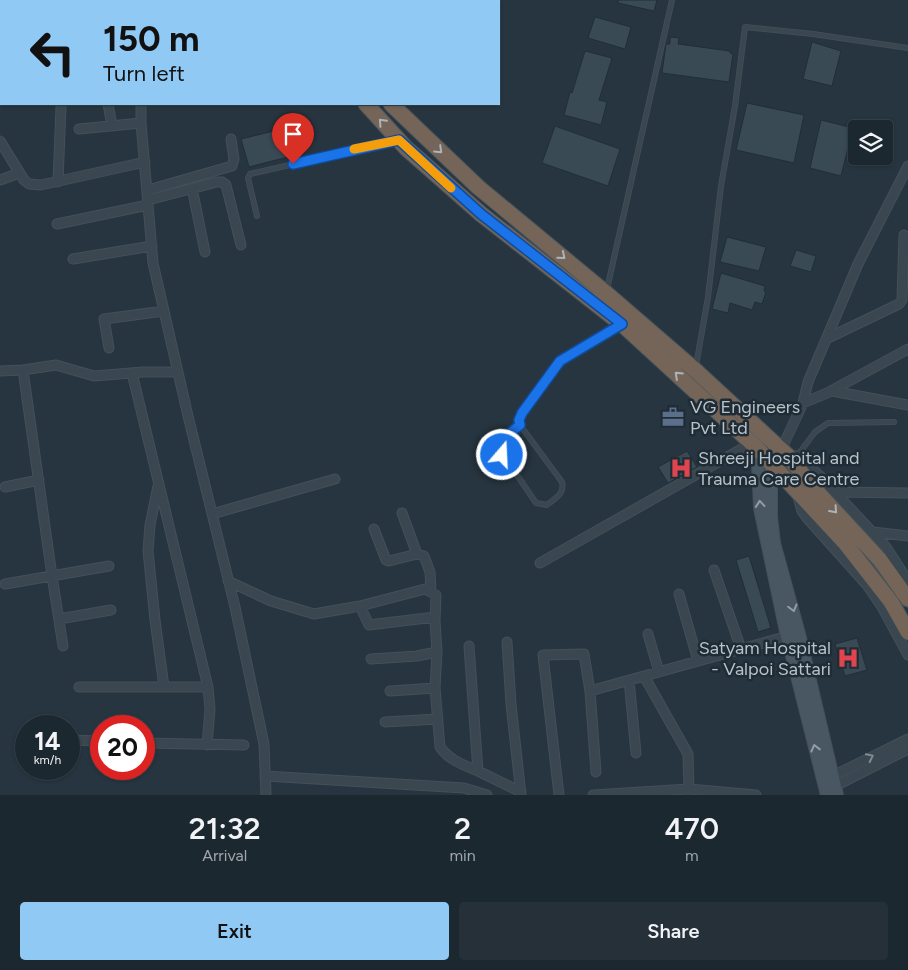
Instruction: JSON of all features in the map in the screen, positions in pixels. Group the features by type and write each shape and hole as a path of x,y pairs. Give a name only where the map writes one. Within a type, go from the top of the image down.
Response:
{"highway":[{"path":"367,105 478,187 606,293 784,450 820,494 880,560 908,598"},
{"path":"393,105 408,134 481,214 622,324 755,446 845,543 891,602 908,632"}],"street":[{"path":"108,105 112,126"},
{"path":"141,105 153,263 228,581 264,744 266,795"},
{"path":"58,182 61,107"},
{"path":"79,129 141,123"},
{"path":"148,198 232,166 234,159 231,139"},
{"path":"0,141 19,173 29,184 41,185 58,182 145,162"},
{"path":"833,788 793,635 774,543 771,517 771,463 784,450 803,403 808,382 858,264 908,166"},
{"path":"0,180 19,173"},
{"path":"57,224 148,198 222,182 226,185 241,245"},
{"path":"192,188 205,252"},
{"path":"826,339 899,304 902,300 904,235"},
{"path":"73,259 152,246"},
{"path":"109,348 104,319 164,311"},
{"path":"824,394 908,349"},
{"path":"0,371 24,370 56,365 94,376 178,372"},
{"path":"24,370 63,646"},
{"path":"132,373 208,687 210,710 208,745"},
{"path":"808,382 824,394"},
{"path":"803,403 832,391 908,405"},
{"path":"758,428 755,446 760,508 833,788"},
{"path":"540,563 755,446"},
{"path":"784,450 806,462 873,532 886,547 908,581"},
{"path":"212,514 335,479"},
{"path":"4,487 39,480"},
{"path":"158,484 150,525 148,550 164,687"},
{"path":"795,489 802,511 867,585 882,607 908,656"},
{"path":"835,492 908,493"},
{"path":"402,513 417,554"},
{"path":"374,529 386,560 390,561 417,554 424,556 429,566 431,592"},
{"path":"873,532 908,536"},
{"path":"5,584 109,566"},
{"path":"714,570 741,648"},
{"path":"228,581 271,601 314,614 360,606 425,589 436,595 437,652 435,688 440,747 453,760 521,794"},
{"path":"679,594 698,661"},
{"path":"360,606 369,625 435,616"},
{"path":"59,619 111,610"},
{"path":"648,634 659,672"},
{"path":"590,691 793,635"},
{"path":"507,642 511,704 521,794"},
{"path":"469,646 478,771"},
{"path":"370,659 417,656 437,652"},
{"path":"559,795 543,655 584,654 590,691 596,772"},
{"path":"644,676 688,754 690,789"},
{"path":"629,680 636,753"},
{"path":"79,686 208,687"},
{"path":"390,691 435,688"},
{"path":"385,722 438,719"},
{"path":"833,788 908,739"},
{"path":"155,743 244,745"},
{"path":"833,788 908,749"},
{"path":"265,776 464,788 486,795"},
{"path":"593,795 690,789 756,795"}],"lane":[{"path":"606,293 672,0"},
{"path":"695,370 708,297 721,186 745,27 814,34 908,48"},
{"path":"257,216 248,178 250,174 408,134"},
{"path":"520,425 504,438 500,450 536,503 547,505 564,488 562,482 520,425 519,420 522,413 560,361 622,324"},
{"path":"784,450 828,423 894,422"}],"building":[{"path":"618,0 657,0 654,11 618,3"},
{"path":"595,17 631,27 625,49 588,38"},
{"path":"670,37 679,38 678,44 730,51 733,54 729,82 662,73 666,44 670,44"},
{"path":"812,42 841,51 832,86 803,79"},
{"path":"585,51 612,58 599,100 607,102 601,125 564,115"},
{"path":"747,103 804,115 794,163 736,150"},
{"path":"821,120 848,127 848,148 841,176 810,168"},
{"path":"555,126 620,149 608,186 542,163"},
{"path":"286,128 292,156 249,167 241,139"},
{"path":"727,237 766,247 759,271 720,262"},
{"path":"796,250 816,256 811,272 790,266"},
{"path":"721,273 765,286 764,291 766,292 762,304 755,302 752,310 730,303 728,313 712,309"},
{"path":"687,451 697,467 668,483 658,467"},
{"path":"749,556 771,628 758,632 736,560"},
{"path":"857,638 867,670 845,676 835,644"}],"slow traffic":[{"path":"354,149 399,140 451,188"}],"place":[{"name":"VG Engineers Pvt Ltd","path":"673,417"},
{"name":"Shreeji Hospital and Trauma Care Centre","path":"681,468"},
{"name":"Satyam Hospital - Valpoi Sattari","path":"848,658"}],"route":[{"path":"293,164 399,140 481,214 622,324 560,361 522,413 519,420 520,425 504,438 500,450 502,455"}]}
